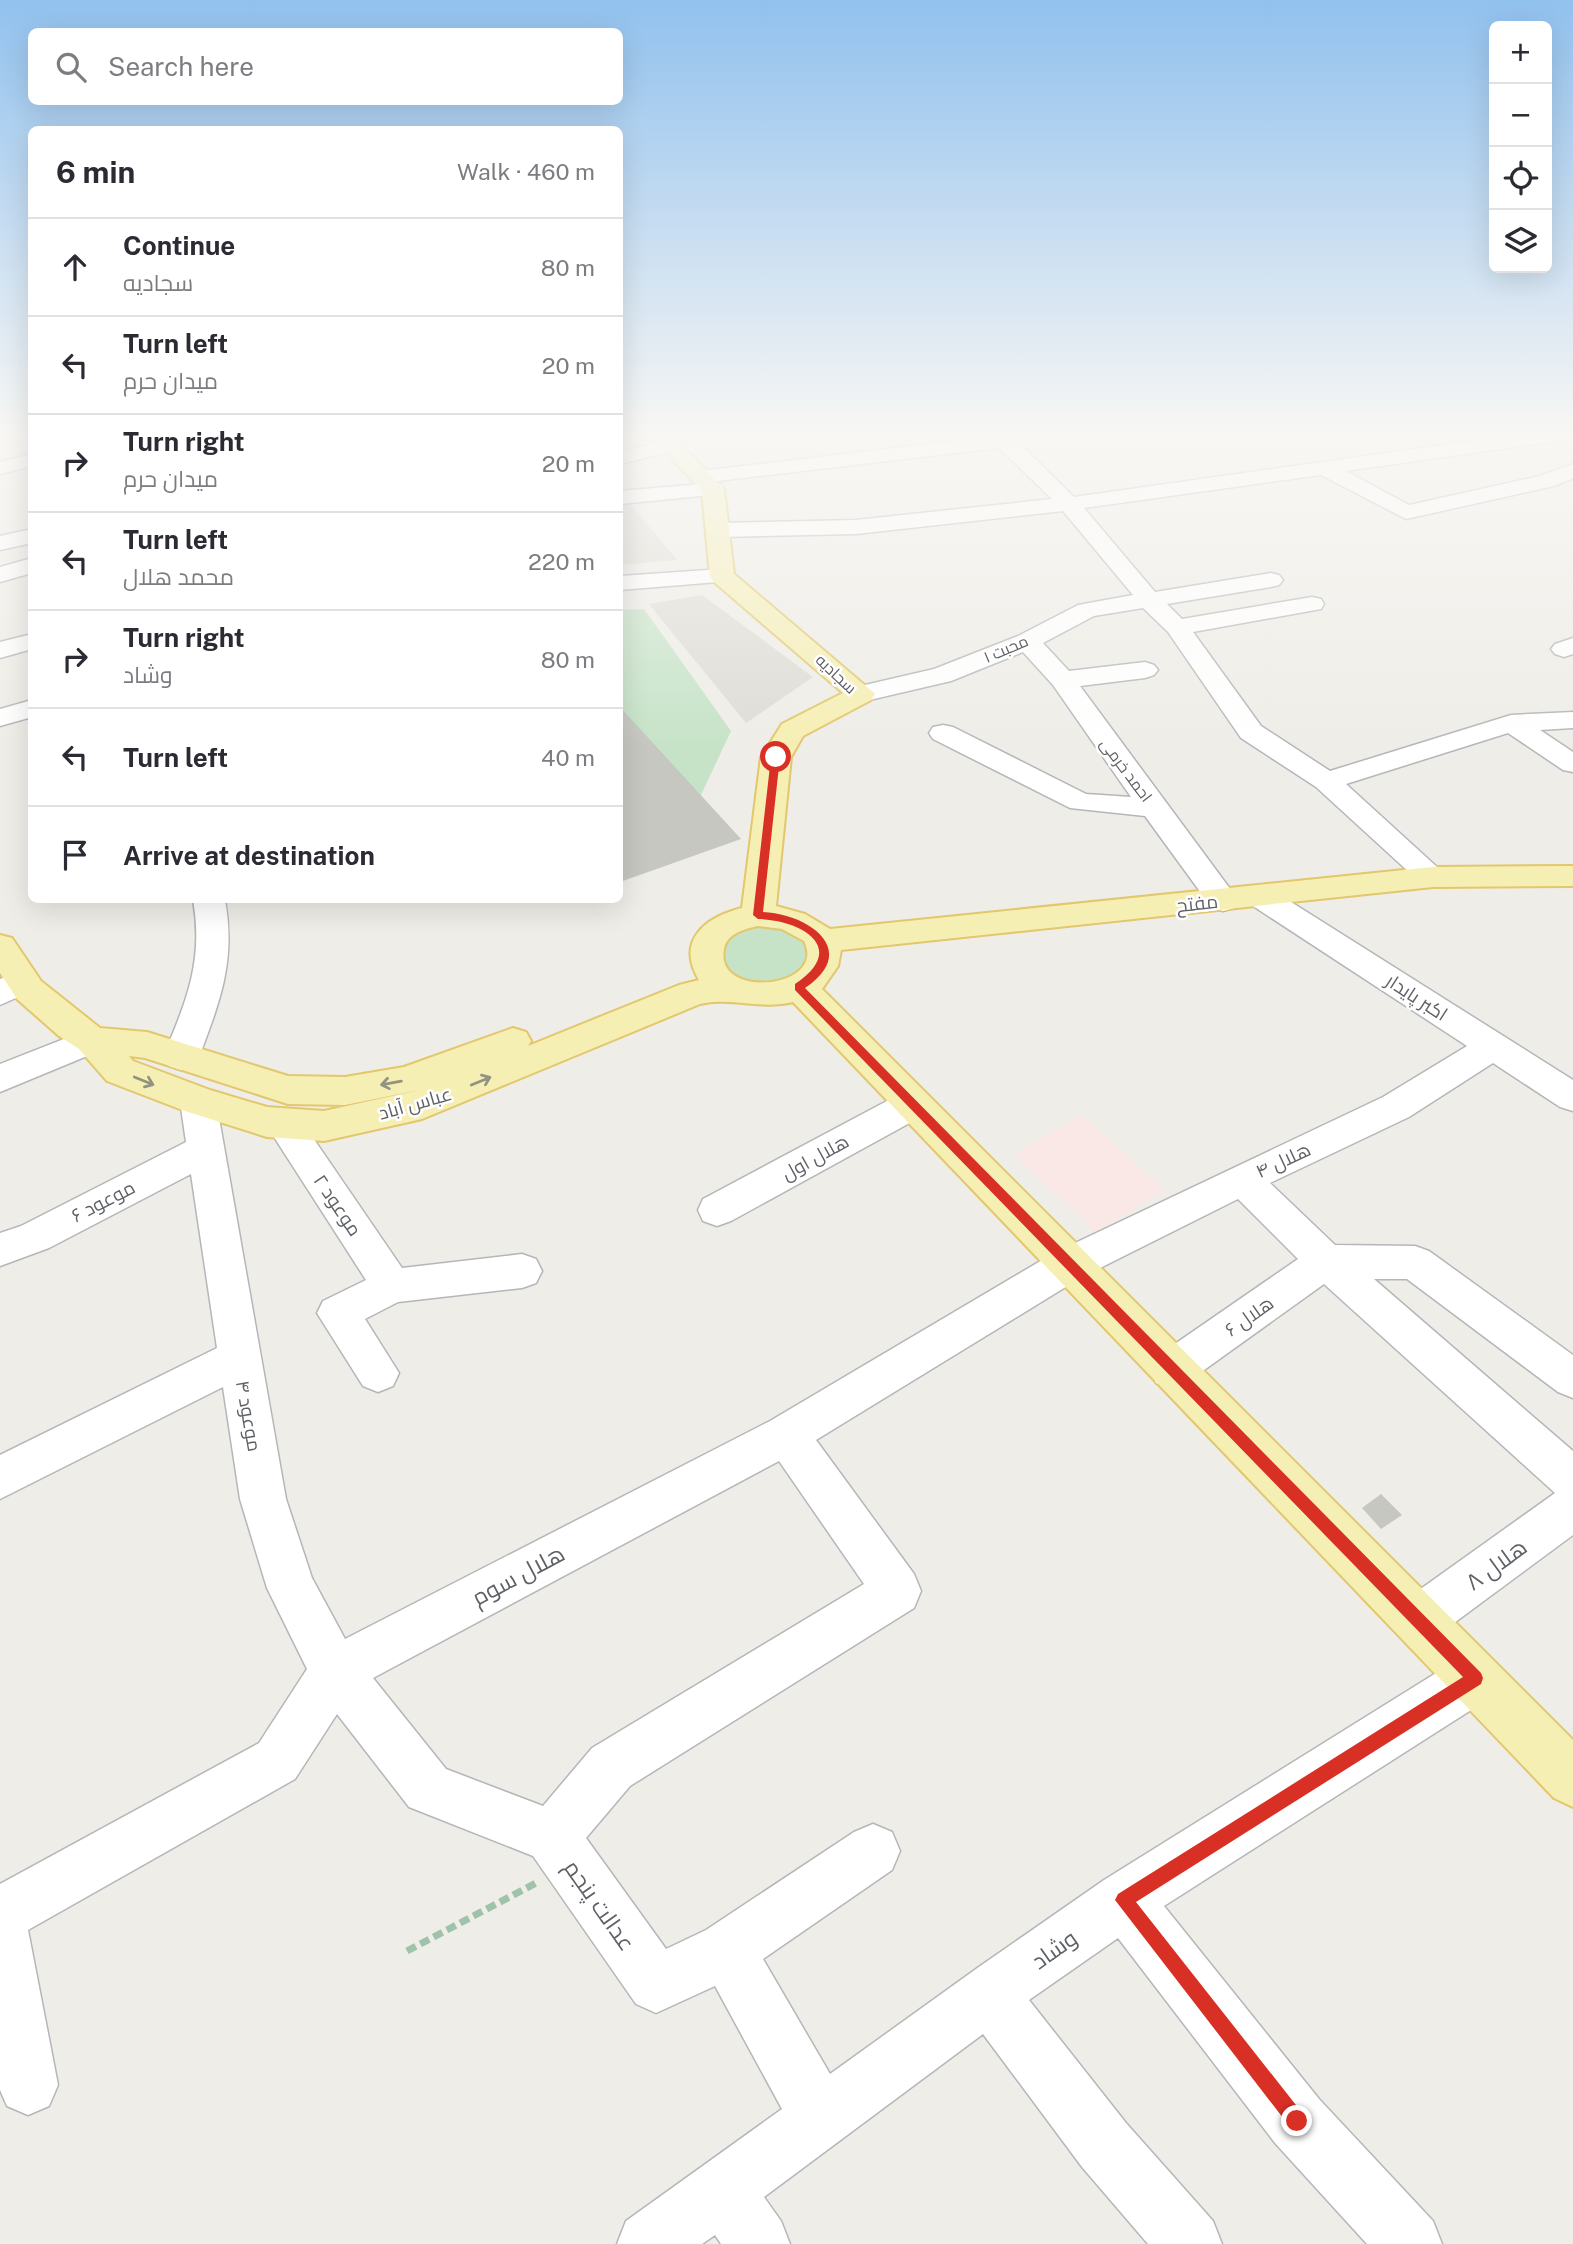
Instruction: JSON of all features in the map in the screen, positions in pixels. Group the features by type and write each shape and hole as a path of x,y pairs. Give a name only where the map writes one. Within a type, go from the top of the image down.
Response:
{"main road":[{"path":"720,538 722,576"},
{"name":"سجادیه","path":"722,576 861,694 792,730 776,757 758,915"},
{"name":"مفتح","path":"821,942 1433,877 1573,876"},
{"path":"758,915 778,916 796,921 811,930 821,942 824,954 821,966 812,978 799,987 762,995 726,986 714,976 707,964 705,952 711,939 722,927 738,919 758,915"},
{"name":"عباس آباد","path":"0,946 11,987 42,1003 92,1040 120,1071 198,1101 267,1122 324,1126 422,1105 691,994 713,989 743,992"},
{"name":"عباس آباد","path":"92,1040 147,1045 288,1090 345,1091 395,1082 509,1042 707,964"},
{"path":"799,987 1573,1779"}],"street":[{"path":"0,544 25,538"},
{"path":"1097,538 1150,601 1177,627 1251,732 1326,781 1433,877"},
{"path":"0,575 28,566"},
{"path":"623,583 722,576"},
{"name":"محبت ۱","path":"861,694 942,676 1027,641 1087,610 1270,580"},
{"path":"1177,627 1312,604"},
{"name":"احمد خرمی","path":"1027,641 1063,680 1223,901"},
{"path":"0,650 28,642"},
{"path":"1063,680 1144,670"},
{"path":"0,707 28,698"},
{"path":"0,718 28,709"},
{"path":"1326,781 1511,723 1573,720"},
{"path":"1511,723 1573,764"},
{"path":"943,733 1080,802 1154,808"},
{"name":"اکبر پایدار","path":"1261,897 1573,1098"},
{"path":"181,1056 214,967 214,917 210,903"},
{"path":"0,1079 92,1040"},
{"name":"هلال ۴","path":"1068,1265 1396,1107 1494,1046"},
{"name":"موعود ۴","path":"198,1101 263,1499 291,1588 335,1671"},
{"name":"هلال اول","path":"717,1210 913,1104"},
{"name":"موعود ۲","path":"283,1123 392,1286"},
{"name":"موعود ۶","path":"0,1250 35,1237 205,1149"},
{"path":"1242,1179 1326,1261 1573,1480"},
{"path":"1326,1261 1415,1263 1568,1364"},
{"name":"هلال ۶","path":"1171,1370 1326,1261"},
{"name":"هلال سوم","path":"0,1915 276,1761 335,1671 786,1435 1068,1265"},
{"path":"378,1373 338,1314 392,1286 522,1271"},
{"path":"0,1478 239,1358"},
{"path":"335,1671 428,1788 562,1851 611,1767 897,1591 786,1435"},
{"name":"هلال ۸","path":"1418,1620 1573,1507"},
{"name":"وشاد","path":"649,2244 989,1995 1124,1900 1475,1678"},
{"name":"عدالت پنجم","path":"562,1851 656,1984 726,1950"},
{"path":"821,2118 726,1950 873,1851"},
{"path":"1124,1900 1297,2121 1410,2244"},
{"path":"0,1927 28,2085"},
{"path":"989,1995 1104,2145 1190,2244"},
{"path":"722,2190 758,2244"}],"path":[{"path":"407,1951 562,1851"}],"shaded area":[{"path":"623,538 658,538 677,560 623,565"},
{"path":"702,595 813,677 746,723 649,604"},
{"path":"1082,1115 1165,1190 1096,1233 1014,1154"}],"green space":[{"path":"644,609 731,731 700,797 623,711 623,610"},
{"path":"746,923 805,932 813,964 777,986 730,978 716,948"}],"building":[{"path":"623,710 741,839 623,881"},
{"path":"1381,1494 1402,1515 1381,1529 1362,1508"}],"route":[{"path":"776,757 758,915 778,916 796,921 811,930 821,942 824,954 821,966 812,978 799,987 1068,1265 1475,1678 1124,1900 1297,2121"}]}
